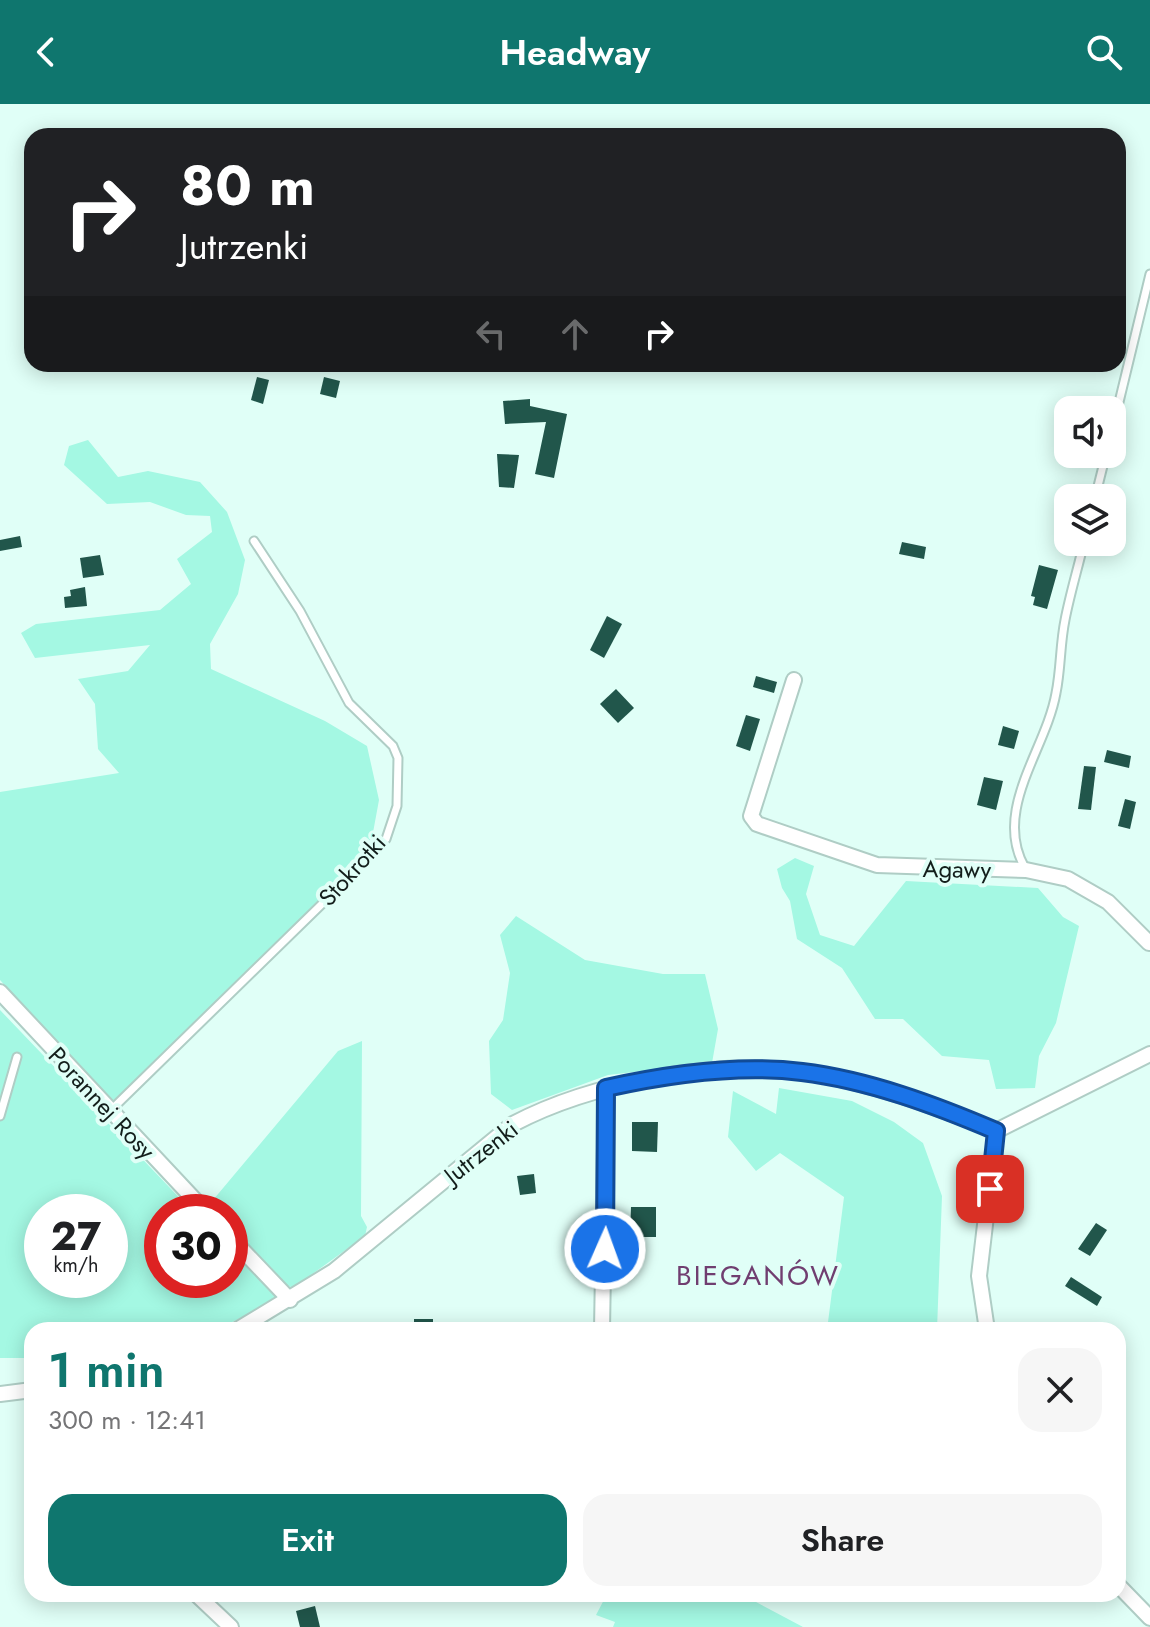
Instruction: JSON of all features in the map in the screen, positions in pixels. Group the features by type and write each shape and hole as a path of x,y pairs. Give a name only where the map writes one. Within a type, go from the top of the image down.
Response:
{"street":[{"name":"Agawy","path":"794,680 751,816 757,824 877,865 1026,870 1088,888 1150,943"},
{"name":"Porannej Rosy","path":"0,992 189,1194"},
{"path":"986,1322 979,1276 996,1131 1150,1054"},
{"name":"Jutrzenki","path":"251,1322 290,1300 376,1238 513,1124 541,1109 606,1088 651,1078 752,1070 804,1072 899,1095 996,1131"},
{"path":"602,1322 606,1088"},
{"path":"248,1256 290,1300"},
{"path":"0,1394 24,1391"},
{"path":"1126,1593 1150,1618"},
{"path":"204,1602 231,1627"}],"lane":[{"path":"1120,396 1150,274"},
{"name":"Stokrotki","path":"110,1112 368,859 386,839 397,806 400,772 393,746 349,703 300,611 254,541"},
{"path":"1026,870 1017,854 1014,824 1031,762 1056,696 1065,621 1081,556"},
{"path":"0,1116 17,1057"}],"green space":[{"path":"88,440 118,477 148,471 200,482 227,512 245,560 238,594 210,644 211,669 325,721 367,746 379,800 372,838 330,890 116,1100 109,1100 0,980 0,792 119,773 98,749 95,704 78,679 128,671 150,645 35,658 21,633 36,624 160,610 191,584 177,559 212,532 210,516 186,515 150,502 107,504 64,465 69,446"},
{"path":"795,858 814,866 806,894 820,935 854,946 906,881 1038,888 1063,917 1079,926 1056,1023 1039,1056 1035,1088 996,1089 989,1060 942,1056 903,1019 875,1019 842,968 797,939 790,901 782,888 777,869"},
{"path":"516,916 585,960 663,974 705,974 718,1029 712,1063 608,1075 512,1110 491,1094 489,1041 503,1020 510,973 500,935"},
{"path":"0,1010 176,1194 144,1194 144,1298 248,1298 248,1268 276,1296 271,1303 232,1322 24,1322 24,1358 0,1358"},
{"path":"362,1041 361,1216 367,1227 365,1236 293,1288 284,1284 248,1247 248,1194 218,1194 338,1051"},
{"path":"779,1088 852,1101 894,1122 923,1143 942,1196 937,1322 828,1322 844,1197 780,1153 756,1171 728,1137 733,1091 776,1114"},
{"path":"603,1602 756,1602 803,1627 613,1627 615,1622 596,1615"}],"building":[{"path":"257,377 269,380 263,404 251,400"},
{"path":"324,377 340,381 336,398 320,394"},
{"path":"530,399 530,406 567,414 554,478 535,474 546,422 505,424 503,401"},
{"path":"497,454 519,455 514,488 499,487"},
{"path":"20,536 22,547 0,551 0,540"},
{"path":"902,542 926,547 924,559 899,554"},
{"path":"100,555 104,575 83,578 80,558"},
{"path":"1039,565 1058,570 1047,609 1033,605 1035,597 1031,596"},
{"path":"85,587 87,606 65,608 64,597 71,596 70,590"},
{"path":"607,616 622,624 604,658 590,650"},
{"path":"756,676 777,682 774,693 753,687"},
{"path":"616,689 634,708 618,723 600,704"},
{"path":"746,715 760,719 750,751 736,746"},
{"path":"1003,726 1019,731 1014,749 998,745"},
{"path":"1107,750 1131,756 1129,768 1104,762"},
{"path":"1084,766 1096,767 1091,810 1078,809"},
{"path":"984,777 1003,781 996,810 977,805"},
{"path":"1125,799 1136,802 1130,829 1118,826"},
{"path":"632,1122 658,1122 657,1152 632,1151"},
{"path":"534,1174 536,1193 520,1195 517,1176"},
{"path":"631,1207 656,1207 656,1237 630,1237"},
{"path":"1096,1223 1107,1230 1090,1256 1078,1249"},
{"path":"1071,1277 1102,1297 1097,1306 1065,1286"},
{"path":"414,1319 433,1319 433,1322 414,1322"},
{"path":"315,1606 320,1627 300,1627 296,1611"}],"district":[{"name":"BIEGANÓW","path":"758,1275"}],"route":[{"path":"605,1249 606,1088 651,1078 752,1070 804,1072 899,1095 996,1131 990,1189"}]}
